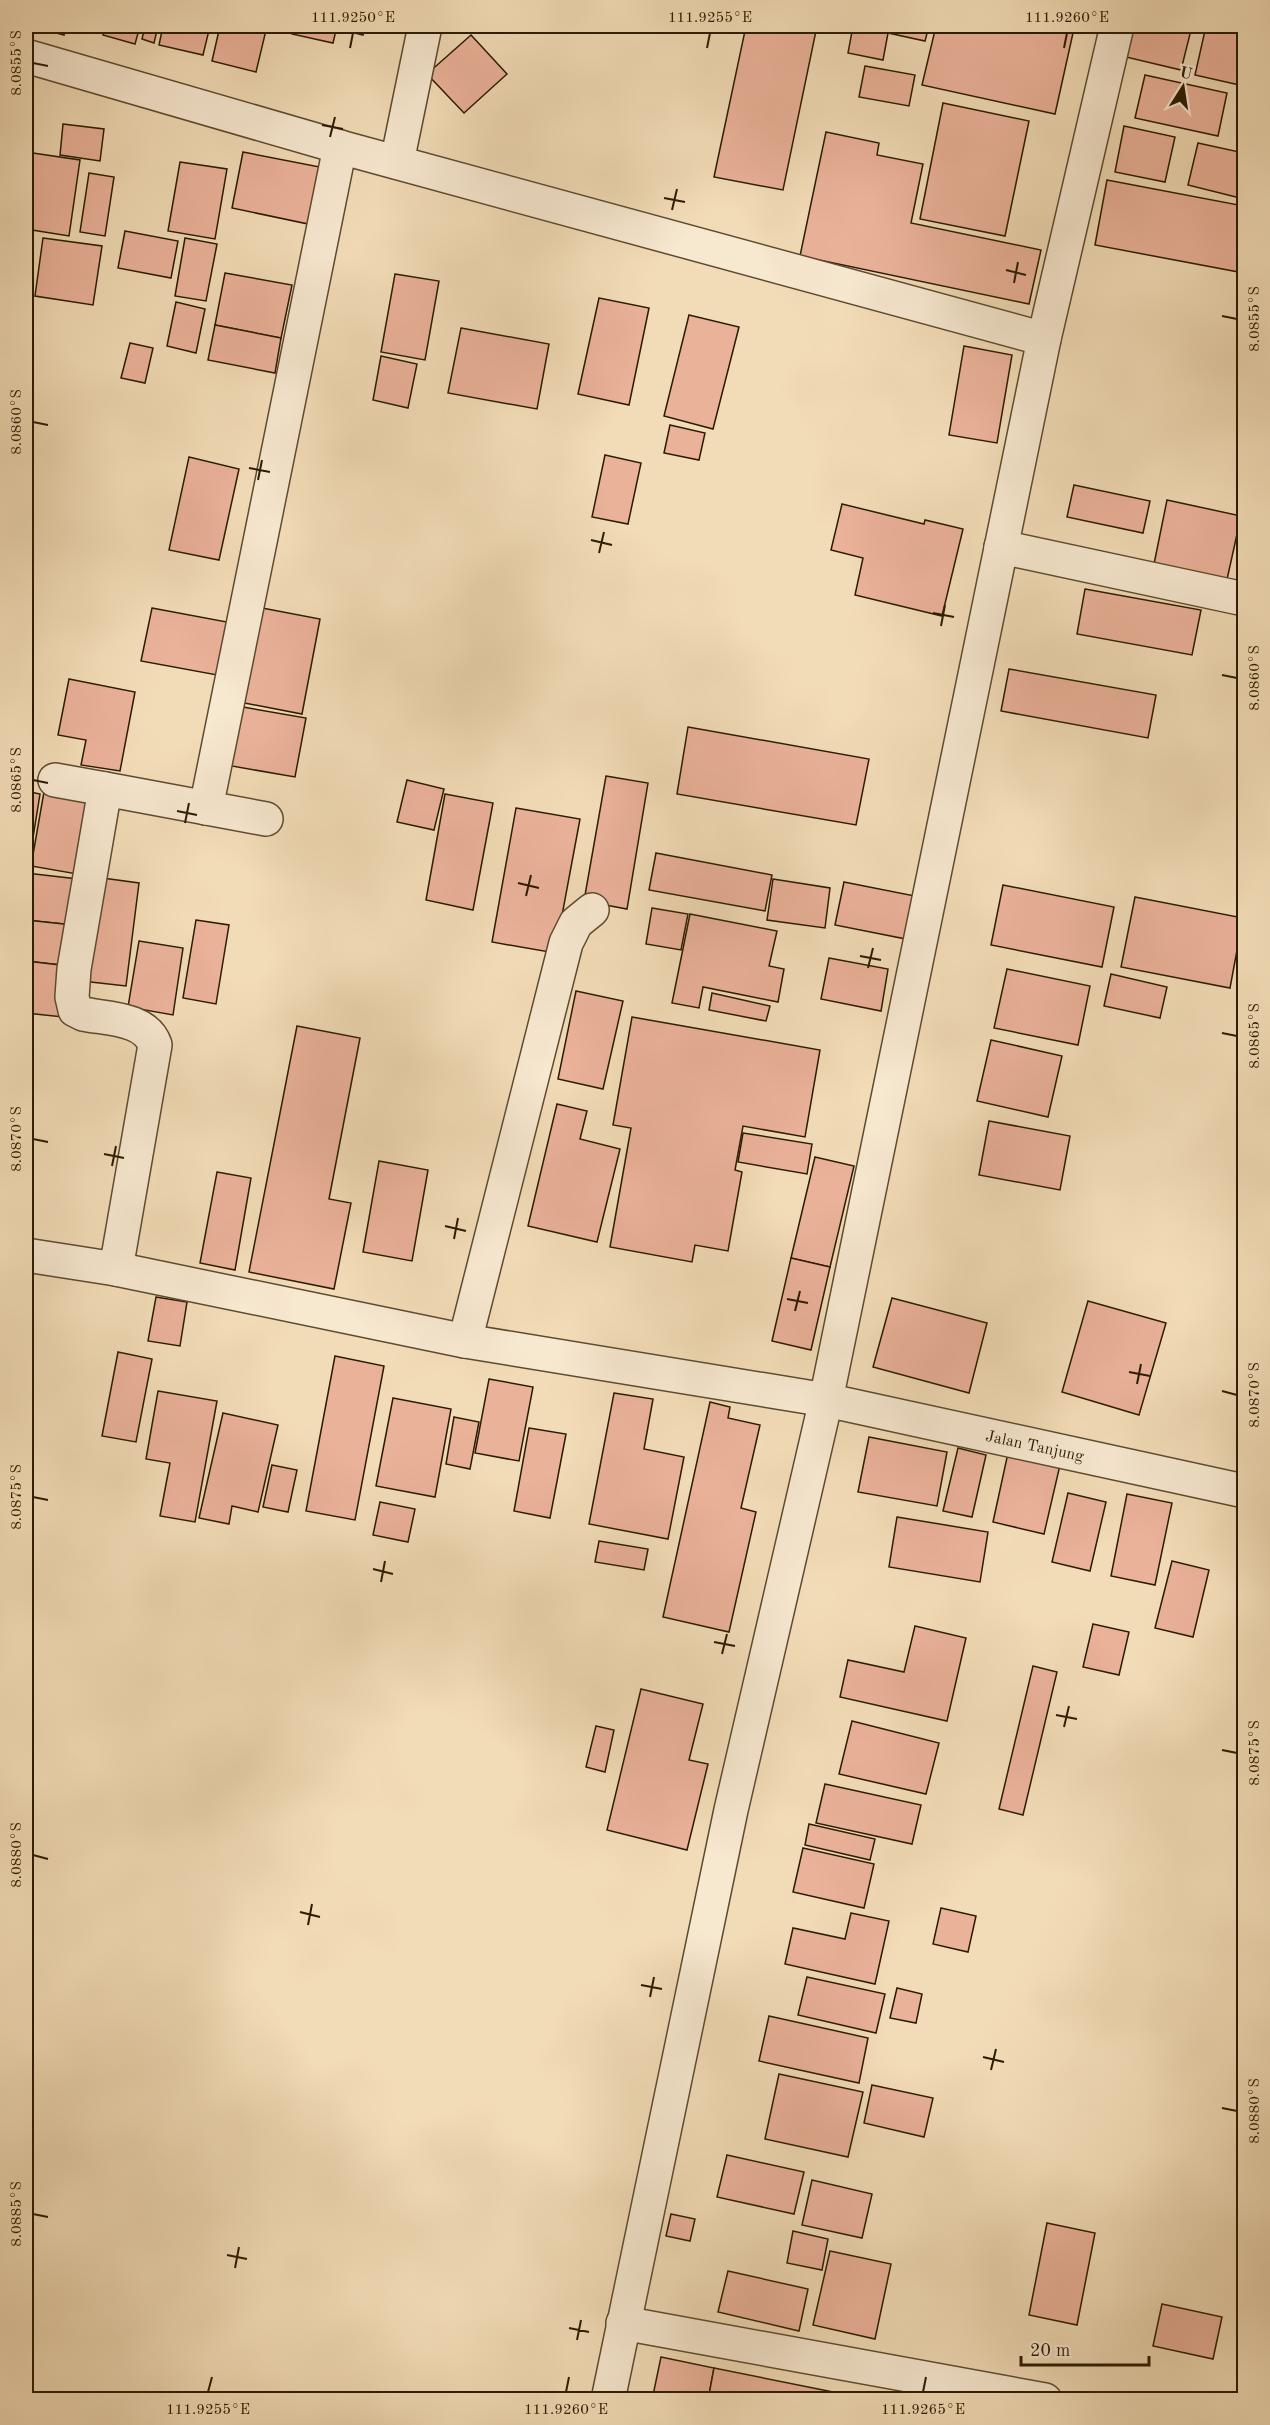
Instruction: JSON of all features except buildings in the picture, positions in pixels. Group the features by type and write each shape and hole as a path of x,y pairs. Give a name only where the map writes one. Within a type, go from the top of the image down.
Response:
{"street":[{"path":"397,162 425,26"},
{"path":"608,2400 731,1810 826,1400 1044,339 1117,26"},
{"path":"26,56 340,147 1044,339"},
{"path":"206,808 340,147"},
{"path":"1001,547 1245,599"},
{"path":"55,780 266,819"},
{"path":"105,789 74,969 72,997 75,1010 83,1014 139,1025 152,1035 155,1045 116,1269"},
{"path":"465,1341 566,943 576,923 592,910"},
{"name":"Jalan Tanjung","path":"26,1255 116,1269 465,1341 826,1400 1245,1491"},
{"path":"623,2323 1045,2400"}]}
